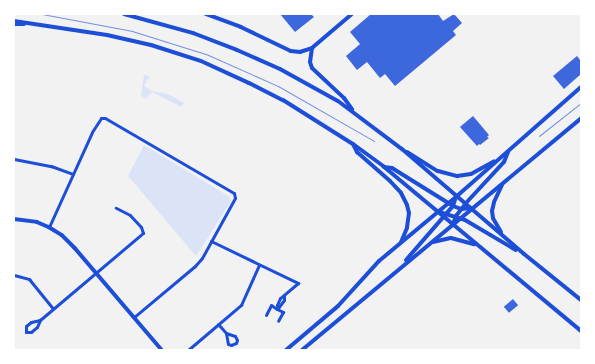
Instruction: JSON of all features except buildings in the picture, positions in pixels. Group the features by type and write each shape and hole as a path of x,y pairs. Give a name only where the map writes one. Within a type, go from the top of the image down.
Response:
{"main road":[{"path":"124,14 192,33 237,50 280,69 354,112 402,149 524,254 581,300"},
{"path":"14,20 107,35 151,45 201,62 249,83 283,100 352,144 383,166 438,212 458,217 524,254"},
{"path":"14,24 36,24"},
{"path":"312,48 310,62 312,68 344,98 354,112"},
{"path":"286,350 338,306 365,276 401,242 448,204 581,87"},
{"path":"302,350 431,243 458,217 504,183 581,118"},
{"path":"352,144 357,152 390,181 407,205 409,213 407,228 401,242"},
{"path":"402,149 416,155 438,171 457,176 471,174 500,158"},
{"path":"458,217 461,209 504,162 509,150"},
{"path":"383,166 392,168 448,204 461,209 472,208"},
{"path":"503,235 493,218 492,210 494,202 504,183"},
{"path":"404,264 409,255 446,215 453,206 457,196"},
{"path":"446,215 452,224 478,246 581,329"},
{"path":"431,243 451,238 478,246"}],"street":[{"path":"206,14 247,30 294,52 304,52 312,48 352,14"},
{"path":"49,226 98,120 105,118 234,193 235,198 211,241 194,266 134,317"},
{"path":"14,159 51,166 73,174"},
{"path":"40,320 37,327 30,333 26,332 26,326 32,322 40,320 143,233 141,227 130,215 116,208"},
{"path":"14,219 49,226 62,235 97,273 162,350"},
{"path":"211,241 298,283 284,296 284,300 278,308"},
{"path":"188,350 241,305 259,265"},
{"path":"14,275 29,280 53,309"},
{"path":"266,314 270,305 278,308 283,312 278,321"},
{"path":"218,324 226,333 236,337 237,340 235,344 228,344 226,333"}],"shaded area":[{"path":"144,75 150,76 144,86 152,91 170,95 184,103 181,107 152,92 146,99 141,96"},
{"path":"144,145 230,197 230,203 196,256 128,176"}],"tram line":[{"path":"42,14 132,31 206,54 278,86 374,141"},
{"path":"539,136 581,103"}]}
